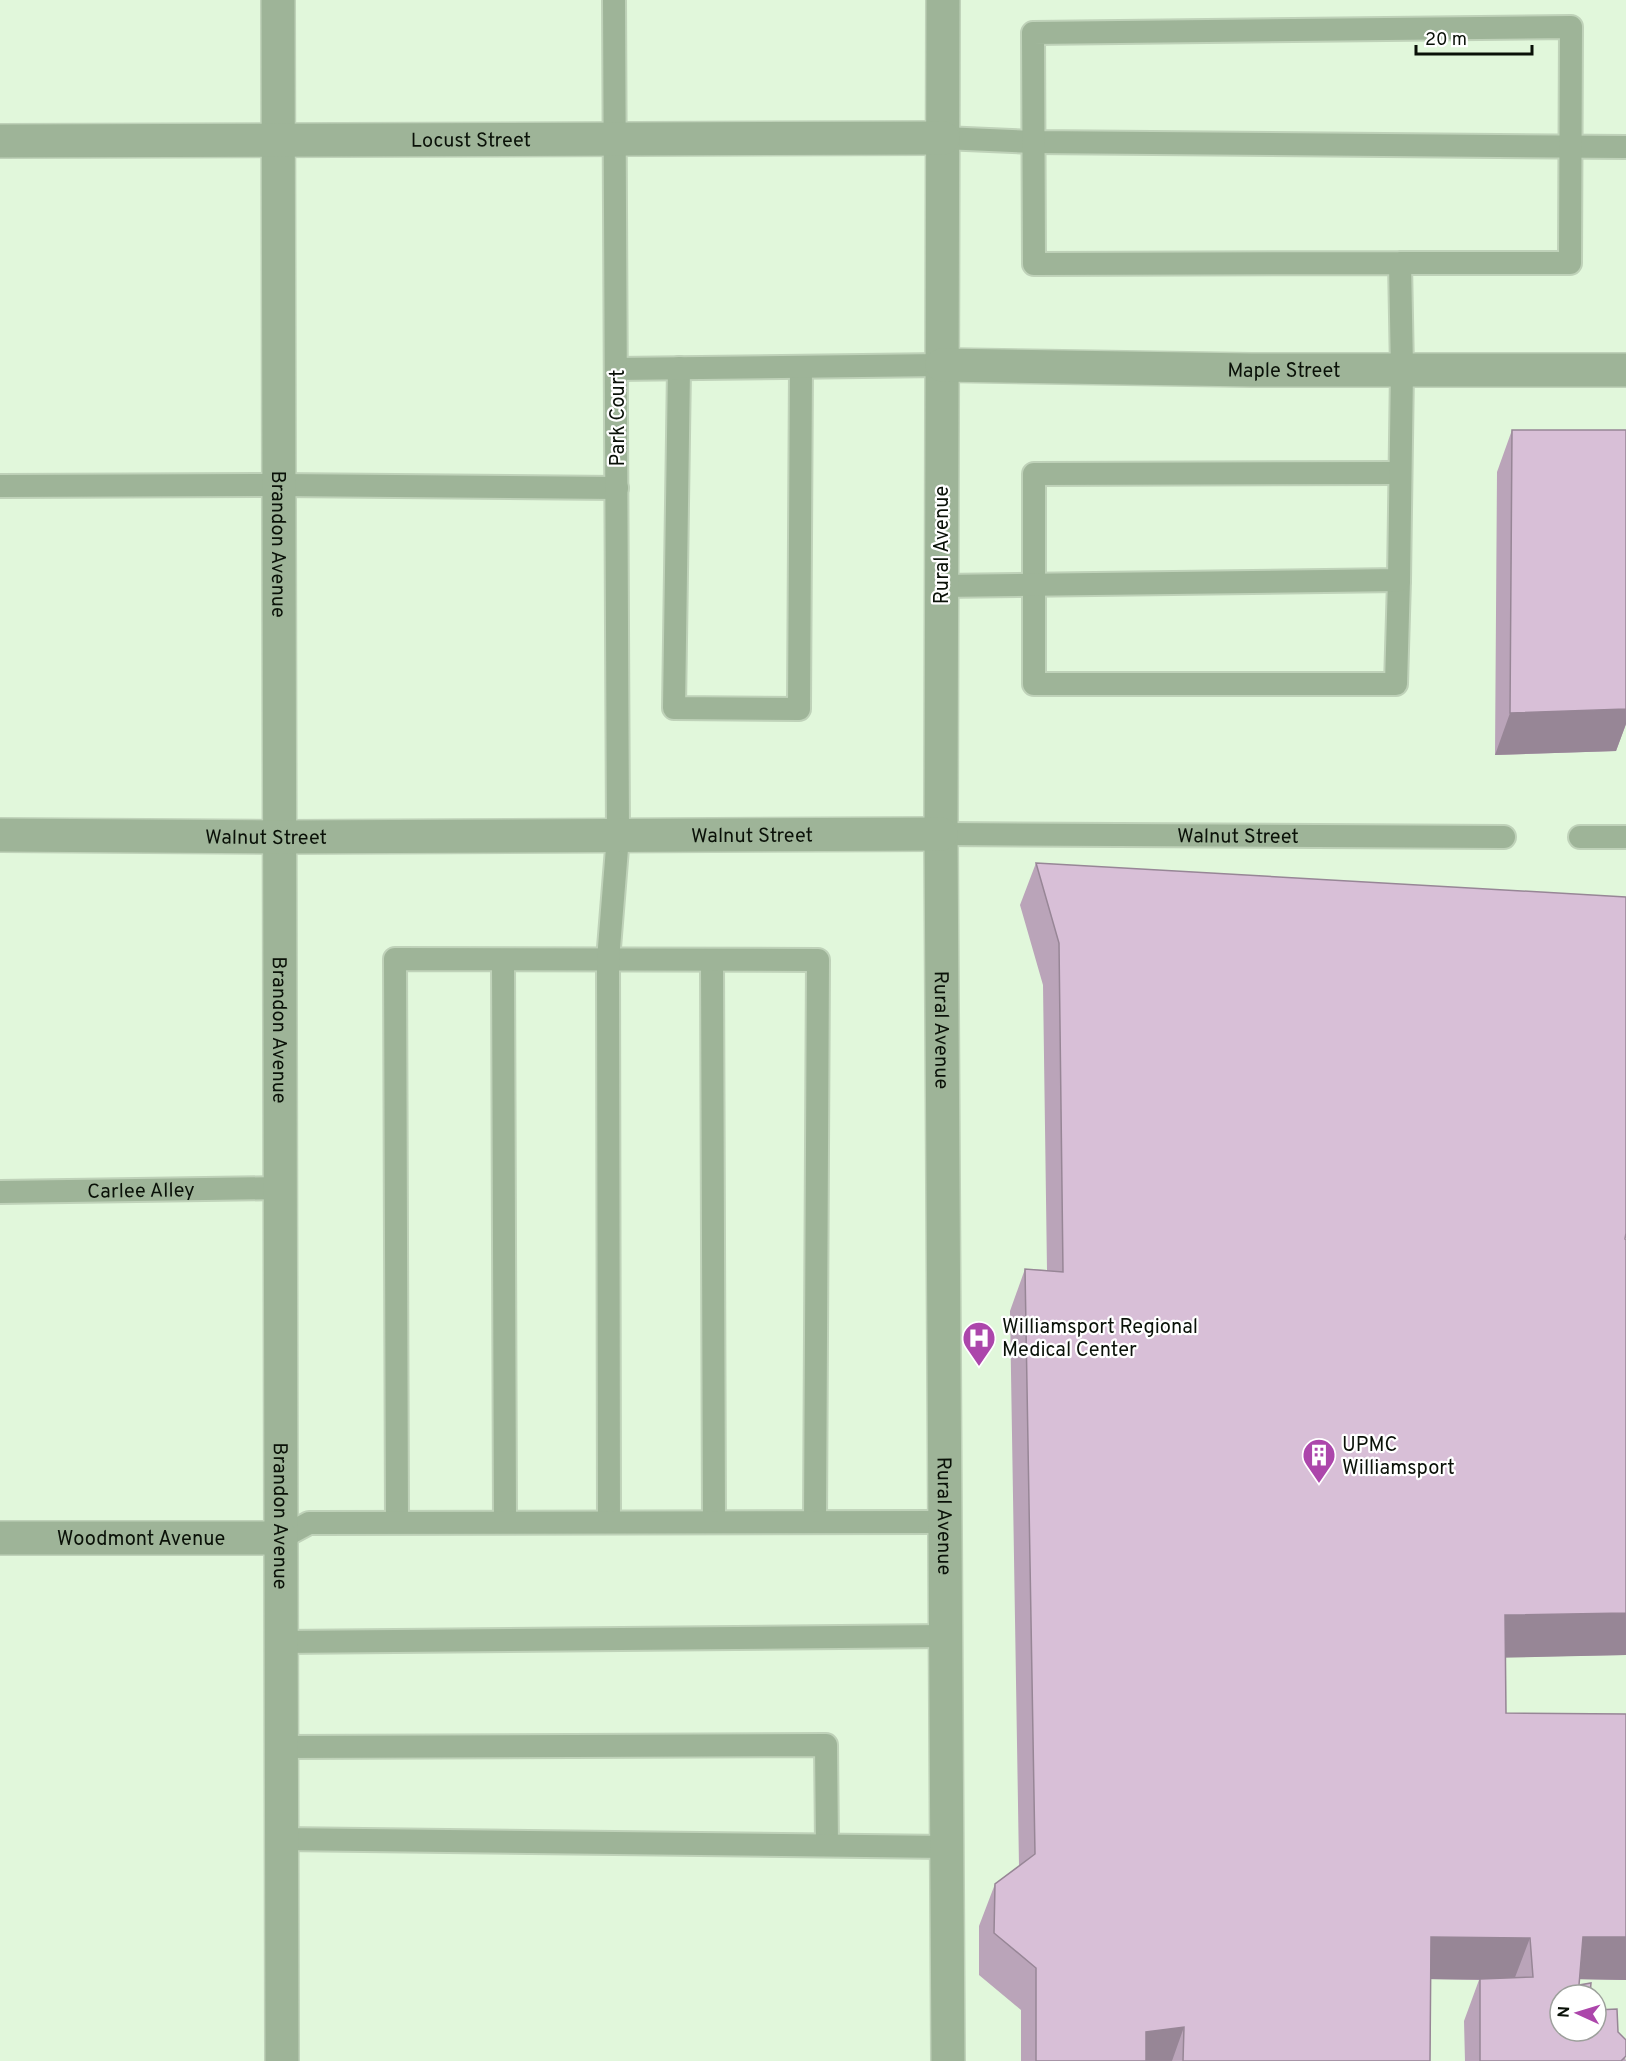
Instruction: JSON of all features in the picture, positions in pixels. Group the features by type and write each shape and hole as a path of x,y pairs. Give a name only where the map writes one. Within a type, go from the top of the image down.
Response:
{"street":[{"name":"Brandon Avenue","path":"278,0 282,2061"},
{"name":"Rural Avenue","path":"943,0 941,834 948,2061"},
{"name":"Locust Street","path":"0,141 943,138"},
{"name":"Maple Street","path":"942,365 1251,370 1626,370"},
{"name":"Walnut Street","path":"0,835 280,837 941,834"},
{"name":"Woodmont Avenue","path":"0,1538 281,1538"}],"lane":[{"name":"Park Court","path":"609,1522 608,960 618,836 614,0"},
{"path":"1571,27 1570,147 1570,263 1034,264 1033,33 1571,27"},
{"path":"943,138 1033,142 1626,147"},
{"path":"1400,263 1402,370 1396,684 1034,684 1034,474 1400,473"},
{"path":"616,369 942,365"},
{"path":"679,368 675,708 799,708 801,367"},
{"path":"0,486 280,485 617,488"},
{"path":"941,586 1399,580"},
{"name":"Walnut Street","path":"941,834 1504,837"},
{"path":"1580,837 1626,837"},
{"path":"398,1522 395,959 818,960 814,1522"},
{"path":"503,960 505,1522"},
{"path":"712,960 714,1522"},
{"name":"Carlee Alley","path":"0,1192 281,1188"},
{"path":"281,1538 309,1522 944,1522"},
{"path":"281,1642 945,1635"},
{"path":"281,1747 826,1745 827,1845"},
{"path":"281,1839 947,1847"}],"building":[{"path":"1512,430 1626,430 1626,709 1510,713"},
{"name":"UPMC Williamsport","path":"1036,863 1626,897 1626,1613 1505,1615 1506,1713 1626,1714 1626,1937 1583,1937 1579,1983 1548,1983 1548,2043 1608,2043 1608,2009 1617,2009 1618,2032 1626,2040 1626,2056 1621,2061 1480,2061 1480,1979 1533,1977 1530,1938 1431,1937 1430,2061 1183,2061 1184,2027 1146,2032 1146,2061 1036,2061 1036,1968 994,1933 995,1884 1035,1854 1025,1269 1063,1272 1059,943"}],"place":[{"name":"Williamsport Regional Medical Center","path":"979,1367"},
{"name":"UPMC Williamsport","path":"1319,1484"}]}
